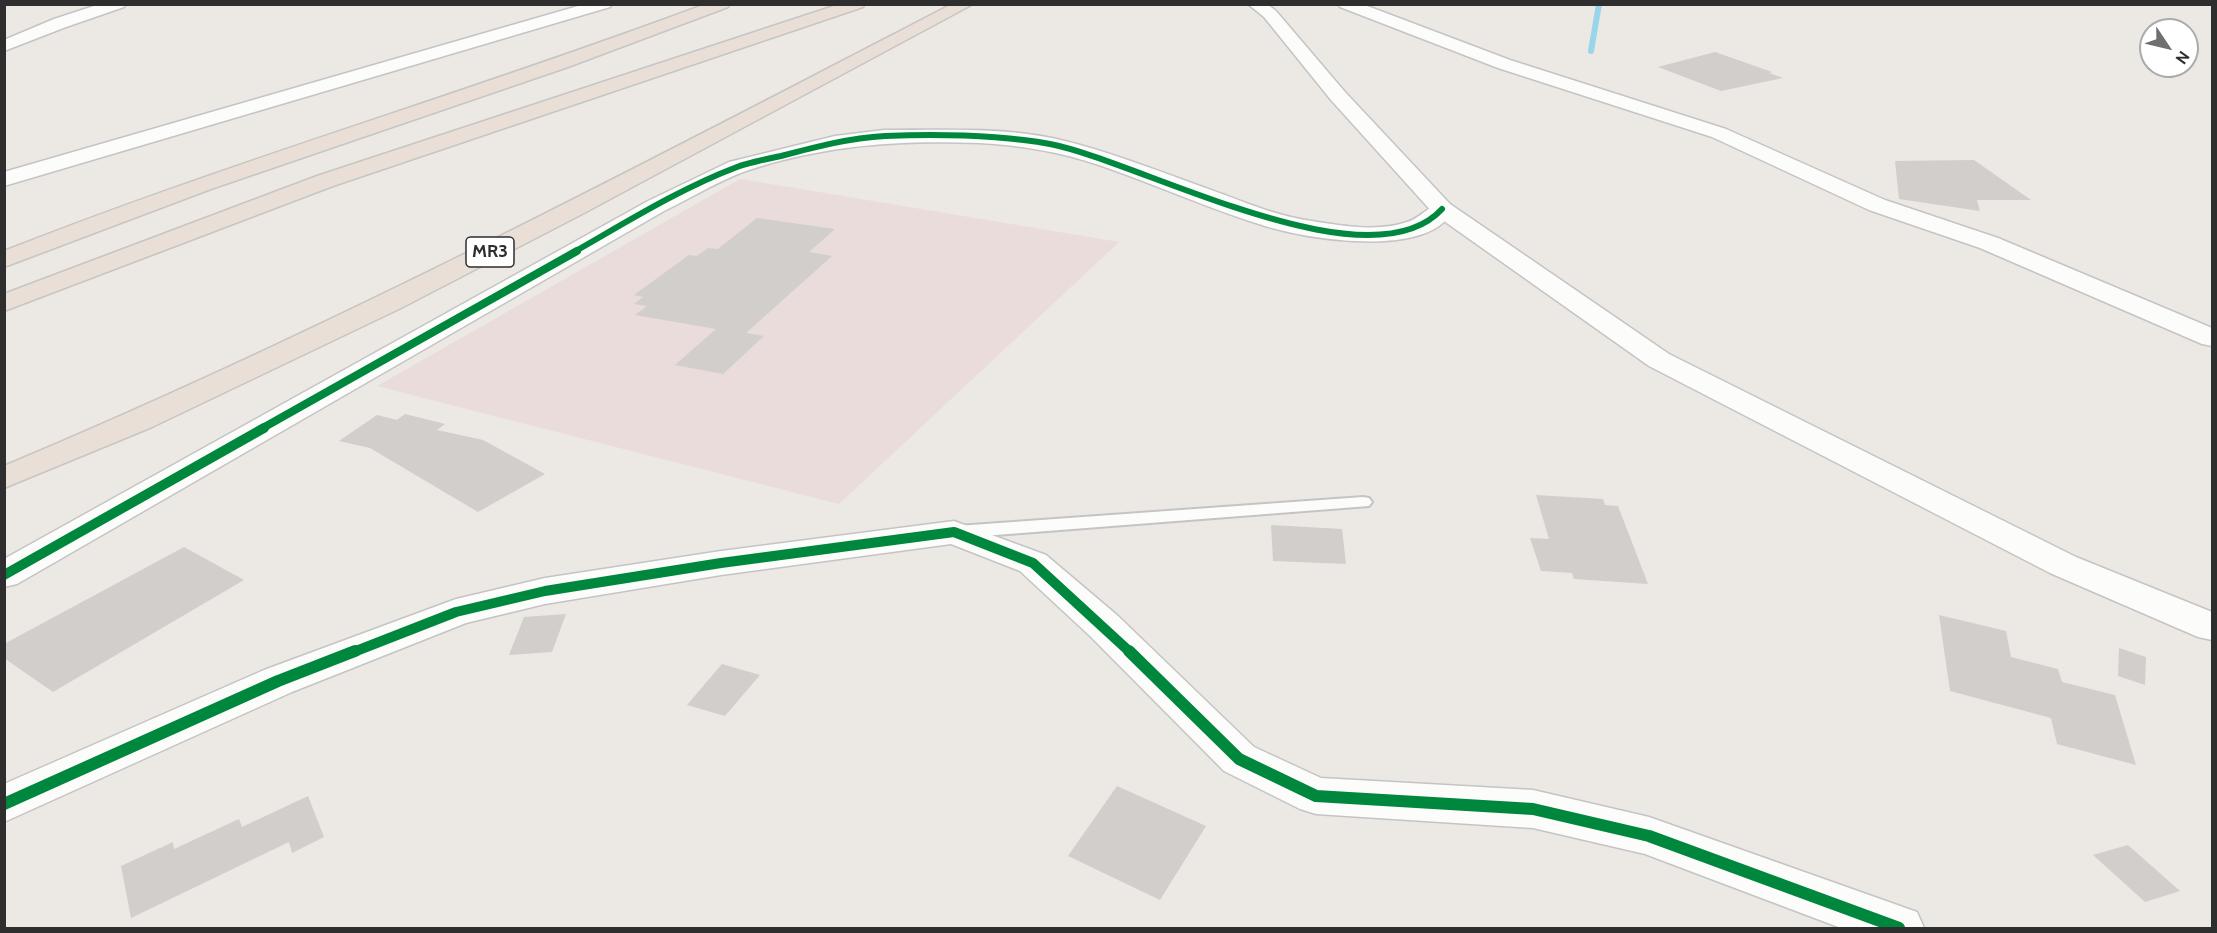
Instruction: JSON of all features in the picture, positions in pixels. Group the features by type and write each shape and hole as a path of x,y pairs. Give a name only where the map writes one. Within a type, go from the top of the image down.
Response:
{"highway":[{"path":"4,260 105,218 540,70 722,4"},
{"path":"4,303 325,181 857,4"},
{"name":"MR3","path":"4,478 141,420 391,302 964,6"}],"street":[{"path":"4,46 60,23 118,4"},
{"path":"4,179 604,4"},
{"path":"1256,4 1270,14 1338,96 1442,209 1659,360 2063,565 2212,627"},
{"path":"1346,4 1385,11 1504,64 1719,134 1877,205 1989,243 2212,339"},
{"path":"4,575 656,206 737,167 781,154 835,142 884,136 1011,139 1050,144 1106,160 1274,221 1300,227 1342,232 1401,230 1431,221 1442,209"},
{"path":"4,804 278,681 456,612 545,591 674,570 954,532 1033,563 1104,626 1239,759 1316,796 1533,809 1649,836 1899,928"}],"lane":[{"path":"954,532 1363,502"}],"shaded area":[{"path":"740,179 1119,242 839,504 377,386"}],"building":[{"path":"1715,52 1783,78 1721,91 1658,67"},
{"path":"1974,160 2031,200 1977,200 1980,211 1899,199 1895,161"},
{"path":"757,218 835,229 809,252 832,256 746,333 764,336 723,374 675,365 716,329 635,315 647,306 634,304 643,297 634,295 689,255 697,256 708,248 718,249"},
{"path":"405,414 445,424 437,430 483,440 545,474 478,512 370,448 339,441 377,415 397,420"},
{"path":"1536,495 1603,499 1605,505 1618,506 1648,584 1574,579 1572,573 1541,571 1530,538 1549,539"},
{"path":"1271,525 1342,529 1346,564 1273,561"},
{"path":"184,547 244,580 53,692 4,658 4,644"},
{"path":"566,614 552,652 509,655 524,617"},
{"path":"1939,615 2006,631 2011,657 2058,669 2062,682 2115,695 2136,765 2057,744 2051,718 1950,691"},
{"path":"2119,648 2146,657 2145,685 2118,676"},
{"path":"722,664 760,675 725,716 687,705"},
{"path":"1117,786 1206,826 1160,900 1068,856"},
{"path":"308,796 324,837 292,853 289,842 131,918 121,866 173,842 174,849 239,819 242,827"},
{"path":"2128,845 2180,891 2145,902 2093,855"}],"waterway":[{"path":"1591,51 1599,4"}],"cycle path":[{"path":"4,575 656,206 737,167 835,142 884,136 980,137 1050,144 1106,160 1274,221 1331,232 1393,233 1429,222 1442,209"},
{"path":"4,804 278,681 456,612 545,591 721,563 954,532 1033,563 1104,626 1239,759 1316,796 1533,809 1649,836 1899,928"}]}
